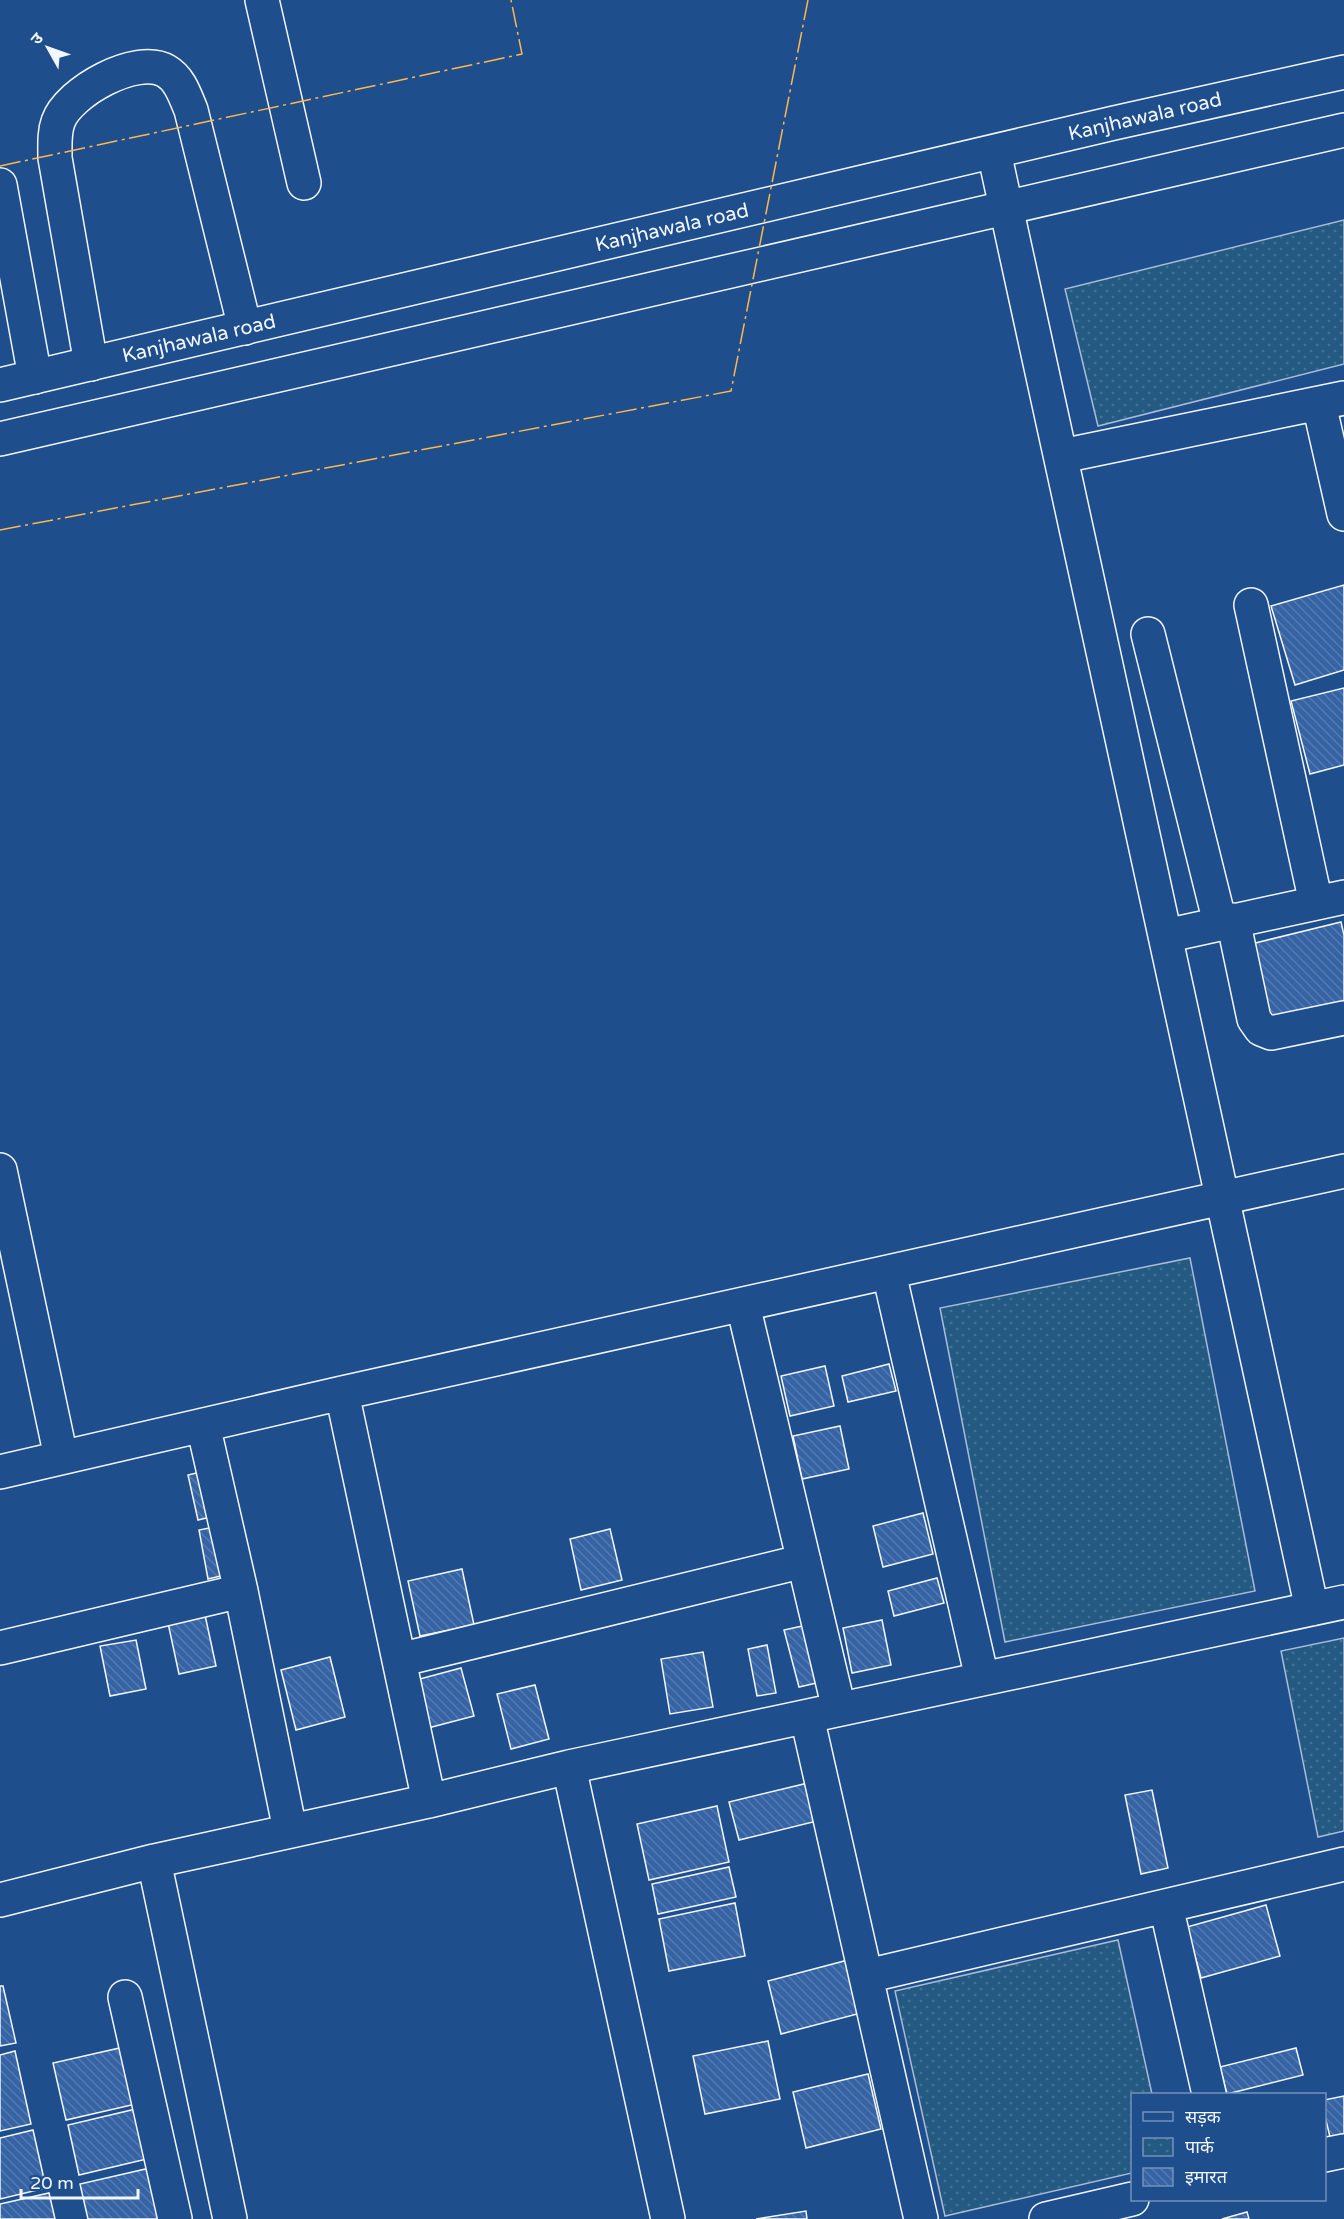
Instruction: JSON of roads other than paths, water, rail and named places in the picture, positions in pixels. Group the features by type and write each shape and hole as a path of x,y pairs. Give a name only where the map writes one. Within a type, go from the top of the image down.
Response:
{"street":[{"path":"262,0 304,183"},
{"path":"91,364 55,158 55,137 58,120 82,92 105,77 129,70 152,68 166,71 180,85 191,110 245,328"},
{"name":"Kanjhawala road","path":"0,385 1344,72"},
{"path":"0,439 1344,130"},
{"path":"994,152 1312,1609"},
{"path":"0,185 34,377"},
{"path":"1062,456 1331,401 1344,514"},
{"path":"1165,936 1330,900 1251,604"},
{"path":"1148,634 1254,1019 1261,1029 1271,1033 1344,1018"},
{"path":"0,1170 61,1457"},
{"path":"0,1472 342,1393 1344,1171"},
{"path":"889,1273 982,1678"},
{"path":"743,1305 839,1709"},
{"path":"342,1393 429,1801"},
{"path":"203,1425 242,1591 290,1830"},
{"path":"399,1660 804,1561"},
{"path":"0,1648 242,1591"},
{"path":"0,1900 154,1861 429,1801 569,1767 1344,1602"},
{"path":"807,1717 921,2219"},
{"path":"569,1767 668,2219"},
{"path":"154,1861 230,2219"},
{"path":"867,1977 1344,1864"},
{"path":"1166,1906 1209,2093"},
{"path":"125,1997 175,2219"},
{"path":"1326,2155 1344,2151"},
{"path":"1046,2219 1131,2199"}]}
